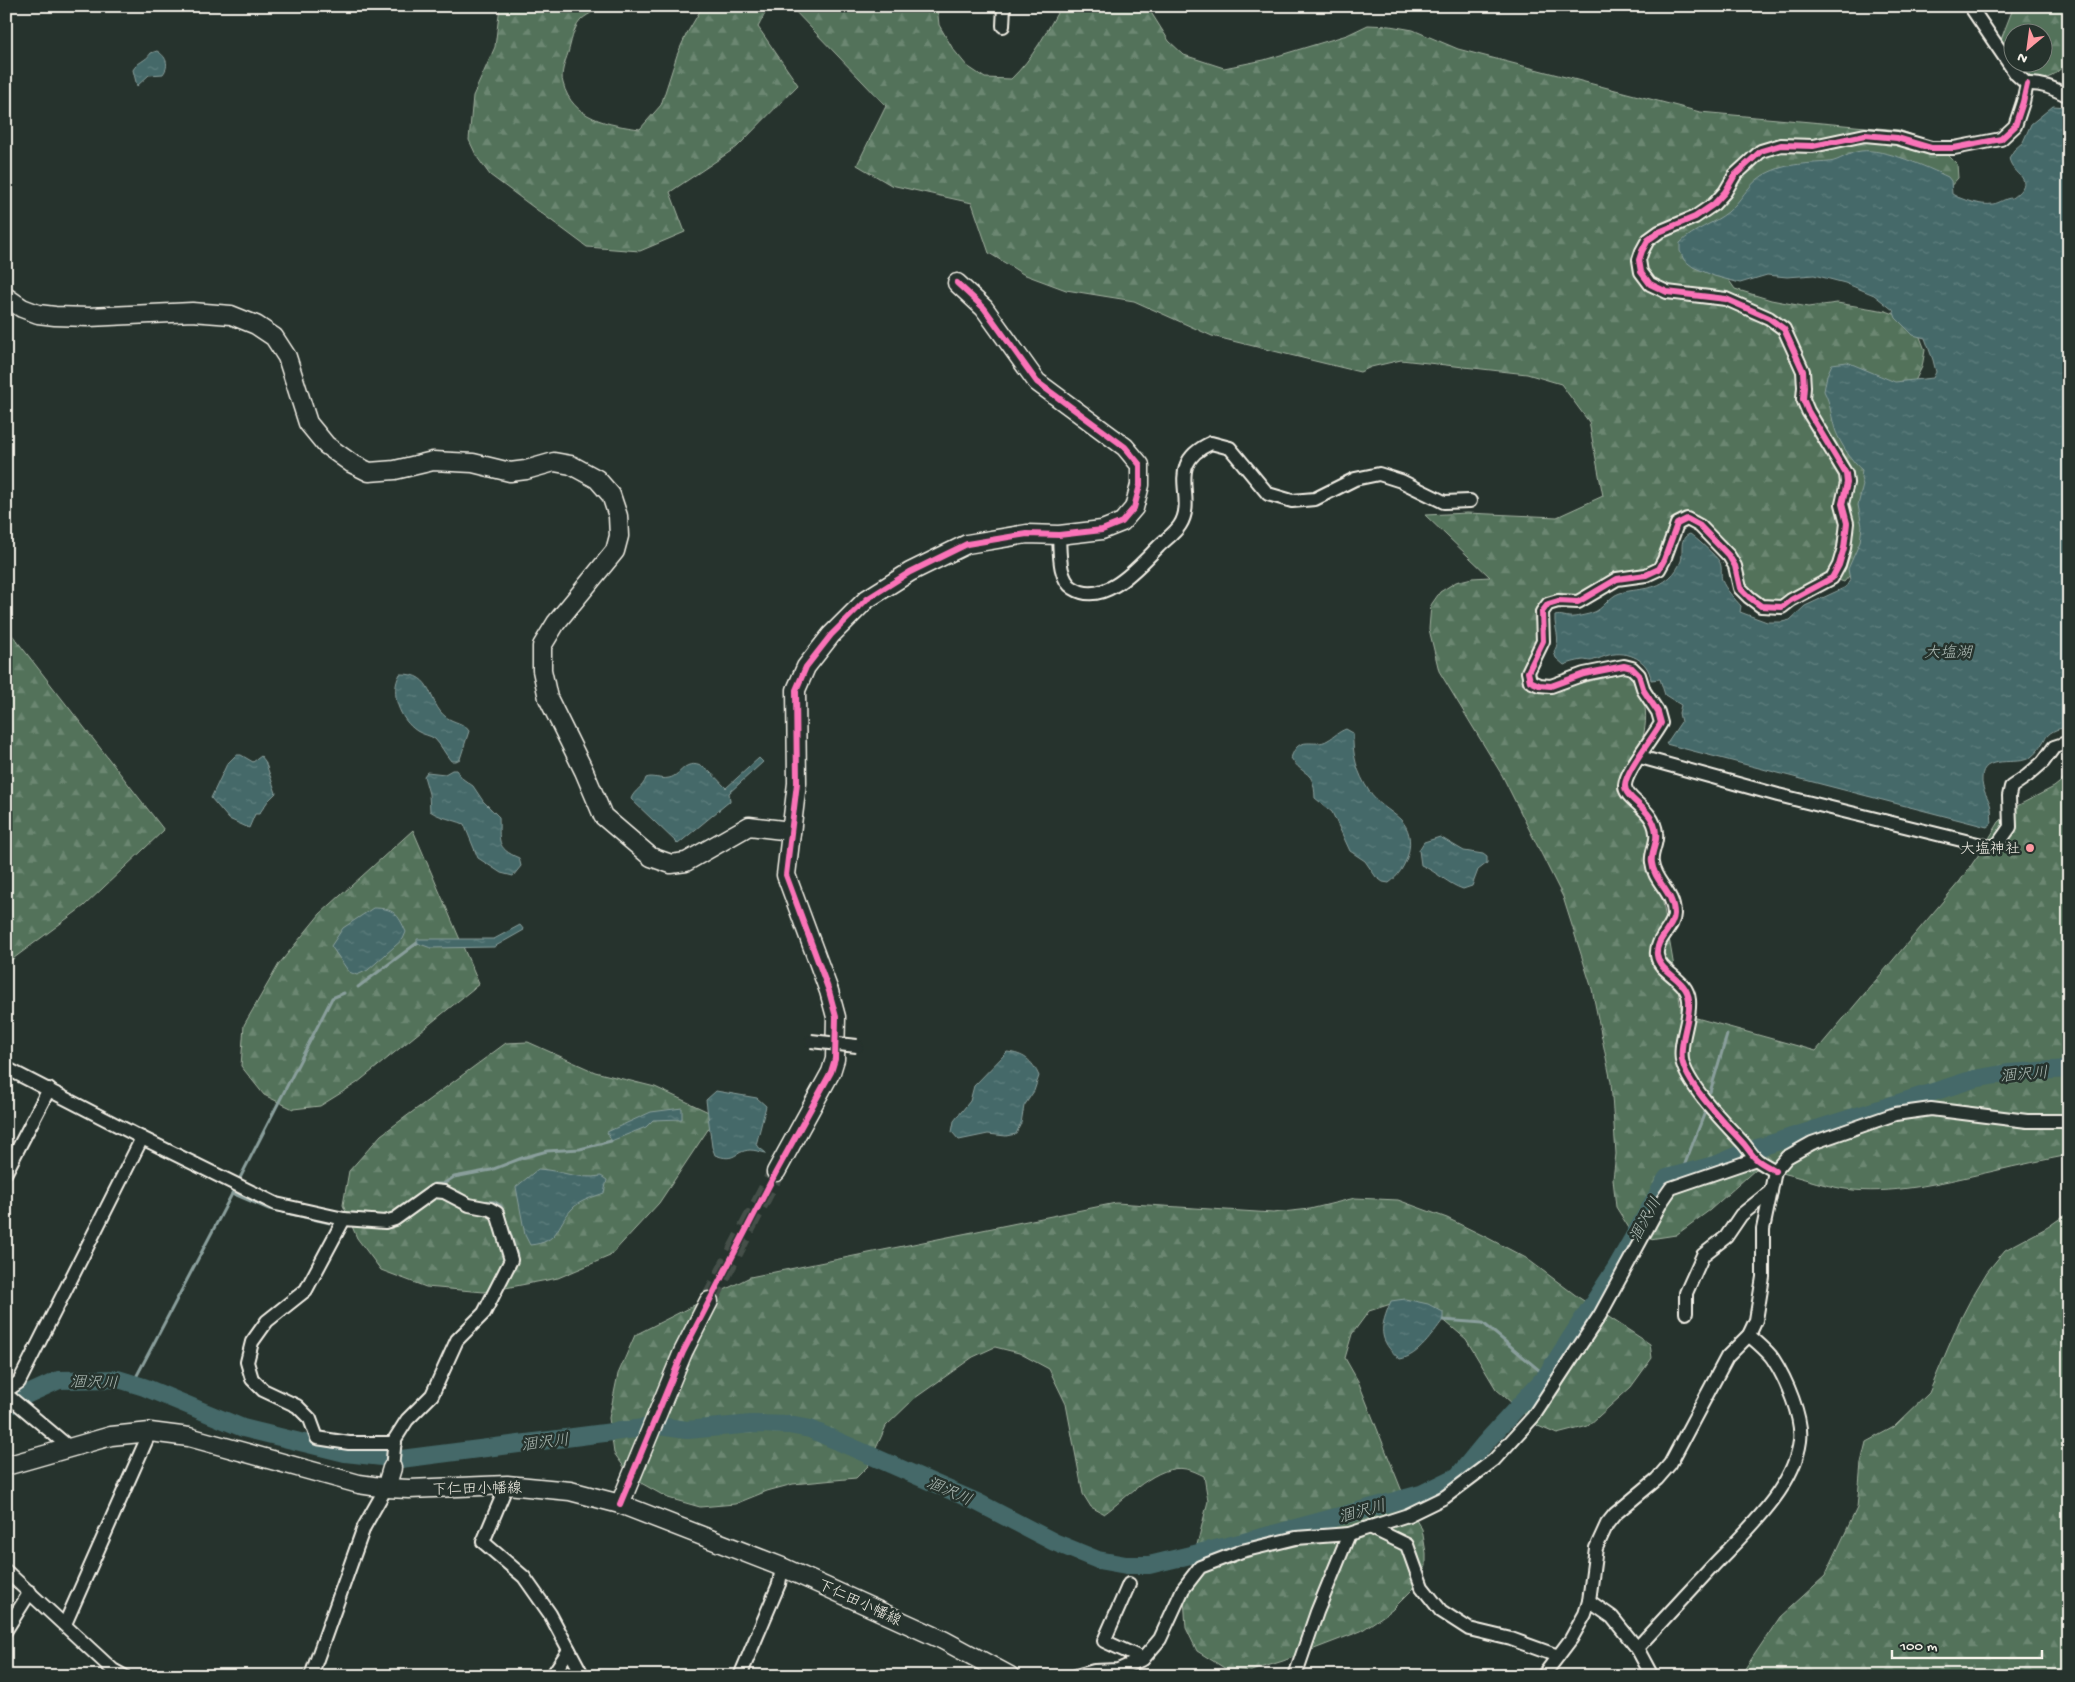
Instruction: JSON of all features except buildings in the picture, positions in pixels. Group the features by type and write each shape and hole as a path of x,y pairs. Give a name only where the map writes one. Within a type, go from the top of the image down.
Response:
{"street":[{"path":"1003,26 1004,6"},
{"path":"1970,6 2016,74 2027,84 2050,86 2069,96"},
{"path":"1775,1171 1756,1159 1698,1090 1686,1073 1681,1058 1689,1000 1685,986 1661,964 1657,955 1659,944 1675,916 1673,902 1665,887 1656,877 1651,862 1657,835 1653,819 1644,808 1632,800 1626,792 1625,784 1629,772 1661,723 1658,712 1644,691 1639,675 1632,668 1624,666 1584,674 1551,686 1539,685 1530,681 1528,672 1543,641 1542,612 1548,604 1558,601 1578,602 1616,579 1646,575 1658,569 1664,560 1677,524 1687,520 1700,526 1729,556 1735,566 1740,588 1761,606 1782,607 1832,578 1839,565 1844,548 1847,523 1842,504 1847,483 1846,474 1805,405 1803,399 1803,371 1784,329 1770,318 1726,299 1667,292 1650,284 1641,272 1639,260 1648,240 1658,232 1695,217 1714,204 1725,192 1735,175 1761,151 1781,145 1813,146 1865,135 1897,138 1931,148 1954,148 2001,139 2015,126 2027,84"},
{"path":"776,1172 831,1072 835,1059 836,1017 829,991 786,875 797,783 796,690 806,667 831,634 867,599 910,572 967,544 1027,534 1059,535 1102,530 1122,522 1134,508 1140,485 1140,465 1125,447 1112,435 1037,382 984,308 957,283"},
{"path":"6,296 30,311 55,316 89,317 192,312 231,314 256,325 274,337 287,357 308,423 326,445 351,463 369,472 395,470 433,461 473,463 510,472 554,462 571,465 597,478 611,495 618,516 619,536 614,551 556,623 542,646 542,670 548,698 584,771 603,816 651,857 671,864 686,862 749,826 791,831"},
{"path":"1059,535 1064,575 1071,588 1080,592 1093,593 1109,589 1129,576 1180,525 1185,510 1184,476 1190,457 1199,448 1211,443 1230,448 1268,494 1292,501 1314,499 1356,479 1379,474 1401,481 1444,502 1470,502"},
{"path":"1640,757 1778,795 1990,847 1998,844 2010,827 2009,796 2011,787 2032,771 2054,747 2069,742"},
{"path":"811,1041 858,1046"},
{"path":"6,1068 276,1204 344,1219 385,1222 395,1220 434,1191 444,1192 469,1206 490,1208 498,1213 511,1260 484,1314 457,1340 432,1395 407,1420 395,1439 394,1454 386,1488 364,1527 312,1676"},
{"path":"6,1172 48,1089"},
{"path":"1543,1676 1571,1639 1585,1614 1589,1601 1596,1548 1607,1524 1614,1514 1657,1479 1670,1464 1727,1357 1749,1335 1756,1320 1764,1277 1764,1229 1775,1171 1787,1157 1812,1144 1895,1114 1931,1109 2027,1121 2069,1121"},
{"path":"69,1447 7,1394 19,1382 142,1138"},
{"path":"1076,1676 1094,1671 1118,1670 1143,1659 1160,1639 1183,1589 1200,1567 1242,1551 1296,1538 1348,1534 1408,1515 1445,1497 1494,1460 1533,1418 1600,1315 1662,1201 1671,1188 1756,1159"},
{"path":"1686,1313 1686,1293 1703,1255 1726,1237 1741,1215 1771,1191"},
{"path":"344,1219 306,1290 267,1321 252,1342 247,1362 252,1379 263,1390 297,1406 310,1420 317,1438 349,1443 394,1454"},
{"path":"620,1504 683,1352 709,1301"},
{"path":"1637,1648 1754,1522 1781,1488 1795,1463 1800,1440 1800,1426 1789,1388 1773,1358 1749,1335"},
{"path":"65,1624 150,1432"},
{"name":"下仁田小幡線","path":"6,1466 112,1436 150,1432 189,1437 358,1484 386,1488 410,1489 507,1484 570,1491 620,1504 782,1567 943,1640 1010,1676"},
{"path":"507,1484 483,1542 524,1577 550,1614 583,1676"},
{"path":"1370,1527 1407,1545 1422,1587 1441,1610 1469,1629 1511,1639 1558,1656"},
{"path":"1295,1676 1317,1612 1348,1534"},
{"path":"740,1676 779,1584 782,1567"},
{"path":"6,1571 113,1670 124,1676"},
{"path":"1129,1584 1104,1642 1143,1659"},
{"path":"6,1630 30,1592"},
{"path":"1589,1601 1612,1617 1637,1648 1652,1676"},
{"path":"552,1676 569,1650"}],"green space":[{"path":"500,6 603,6 585,17 578,24 572,36 562,76 563,83 574,105 593,118 604,122 640,129 661,105 677,55 703,6 769,6 758,27 798,85 737,147 670,192 685,232 640,251 587,247 490,175 477,157 469,140 473,96 495,47"},
{"path":"790,6 937,6 939,25 953,49 967,66 985,78 1011,79 1033,54 1061,6 1147,6 1169,41 1184,55 1224,68 1264,60 1347,35 1368,25 1390,26 1413,30 1458,49 1700,112 1899,130 1937,144 1957,164 1958,178 1948,189 1726,264 1728,279 1735,289 1771,300 1808,307 1837,303 1886,311 1905,318 1917,329 1925,350 1922,367 1916,379 1905,392 1844,434 1843,444 1862,466 1874,486 1866,556 1844,582 1827,576 1781,602 1760,601 1743,585 1736,560 1685,515 1660,559 1645,569 1601,581 1576,597 1547,599 1538,641 1525,684 1546,691 1629,672 1641,691 1644,701 1645,722 1644,732 1637,753 1620,780 1623,794 1649,821 1682,1014 1816,1051 1960,881 1999,822 2015,807 2054,787 2069,775 2069,1155 1942,1182 1871,1191 1829,1186 1769,1170 1756,1169 1710,1210 1676,1235 1650,1239 1629,1228 1616,1207 1613,1179 1616,1154 1611,1082 1592,989 1563,897 1502,775 1439,671 1429,629 1431,605 1440,592 1456,582 1472,578 1490,577 1425,515 1467,513 1557,517 1603,496 1589,422 1561,384 1527,374 1401,360 1371,367 1360,372 1212,336 1134,301 1066,290 1023,274 989,253 972,203 891,185 857,165 886,106"},
{"path":"2014,6 2069,6 2069,62 2052,76 2037,82 2009,72 2052,72 2052,22 2008,22"},
{"path":"2002,37 2002,61 2000,42"},
{"path":"6,627 164,830 84,906 6,964"},
{"path":"413,830 479,984 357,1083 320,1106 293,1109 264,1095 241,1066 244,1025 279,964 320,914"},
{"path":"528,1042 595,1072 655,1087 717,1116 659,1203 610,1256 558,1278 484,1292 426,1287 381,1270 357,1238 343,1205 349,1171 381,1135 506,1043"},
{"path":"1355,1198 1398,1200 1447,1218 1526,1258 1578,1297 1650,1344 1652,1358 1631,1387 1588,1426 1557,1434 1538,1426 1496,1389 1466,1339 1427,1306 1400,1301 1369,1311 1352,1334 1345,1358 1358,1381 1407,1504 1422,1529 1426,1566 1417,1585 1392,1610 1361,1631 1283,1661 1251,1671 1226,1669 1197,1651 1186,1628 1184,1597 1208,1501 1204,1476 1186,1469 1164,1471 1142,1484 1104,1514 1091,1507 1083,1494 1066,1404 1049,1369 1019,1353 995,1347 973,1357 915,1398 886,1426 868,1466 856,1478 793,1484 767,1491 735,1504 700,1507 668,1498 632,1478 614,1453 609,1418 618,1374 635,1335 750,1277 1116,1203 1273,1213 1310,1209"},
{"path":"2069,1212 2069,1676 1740,1676 1780,1617 1825,1576 1857,1508 1861,1463 1866,1442 1894,1427 1929,1393 1959,1322 1972,1297 1987,1272 2005,1250 2048,1227"}],"water":[{"path":"157,51 163,55 166,61 165,71 163,74 149,75 137,86 133,70 151,53"},
{"name":"大塩湖","path":"2053,106 2069,107 2069,727 2053,731 2031,757 2025,760 1994,763 1984,770 1983,786 1990,804 1992,823 1987,827 1666,744 1681,722 1679,713 1681,705 1665,695 1660,679 1651,680 1642,662 1630,655 1609,655 1593,661 1583,660 1564,665 1556,658 1554,652 1558,638 1555,616 1574,617 1591,613 1620,593 1652,587 1664,582 1674,574 1679,565 1684,538 1690,534 1719,561 1723,583 1741,606 1740,612 1767,622 1790,620 1805,606 1846,587 1850,580 1848,569 1860,542 1862,526 1858,505 1863,485 1861,478 1862,470 1847,452 1836,432 1824,391 1827,375 1832,364 1847,362 1895,382 1933,378 1936,372 1925,338 1913,335 1896,318 1893,310 1874,295 1845,283 1814,275 1787,277 1767,275 1740,283 1714,276 1693,267 1684,260 1680,251 1680,243 1691,234 1728,212 1752,184 1762,176 1778,169 1794,165 1833,161 1861,151 1893,155 1948,177 1951,181 1952,194 1966,200 1988,204 2012,198 2020,191 2024,181 2011,164 2009,158 2014,150 2023,142 2031,124"},
{"path":"400,674 419,678 425,683 440,711 446,717 464,726 469,731 460,759 451,761 435,739 417,731 401,713 396,697 397,681"},
{"path":"1346,729 1353,733 1356,763 1365,784 1375,799 1400,819 1406,826 1409,835 1410,844 1405,862 1401,870 1389,883 1383,882 1376,877 1365,861 1350,851 1332,812 1315,798 1313,782 1310,777 1291,758 1298,746 1307,743 1323,742"},
{"path":"236,755 241,755 253,762 261,756 265,761 276,793 259,814 255,814 249,828 229,819 211,798 227,764"},
{"path":"759,758 763,762 729,793 730,801 678,844 631,799 646,778 671,777 691,765 707,770 726,788"},
{"path":"456,770 463,779 473,786 483,801 499,817 499,837 502,847 519,858 521,866 513,876 501,873 478,858 464,824 430,811 429,794 424,776 427,772 445,774"},
{"path":"1440,837 1464,851 1483,854 1487,857 1487,863 1478,870 1472,886 1463,889 1458,887 1421,865 1419,850 1424,842"},
{"path":"373,908 386,909 394,913 398,916 406,932 403,939 368,970 357,975 349,972 331,946 343,928"},
{"path":"520,925 524,930 494,947 431,948 417,943 417,939 494,939"},
{"path":"1007,1052 1018,1054 1027,1059 1039,1076 1034,1091 1024,1106 1021,1123 1016,1134 1006,1136 988,1134 959,1140 952,1132 954,1121 970,1101 974,1086"},
{"path":"716,1091 757,1098 766,1106 756,1145 766,1153 750,1150 727,1158 715,1155 712,1147 706,1100"},
{"path":"682,1108 682,1119 653,1120 646,1127 611,1141 607,1132 651,1112"},
{"path":"538,1169 585,1177 601,1176 607,1180 604,1193 575,1206 552,1237 547,1241 530,1245 525,1235 516,1187"},
{"path":"1405,1299 1428,1304 1443,1312 1443,1320 1419,1349 1413,1354 1400,1359 1387,1346 1384,1339 1383,1326 1391,1301"}],"waterway":[{"path":"358,987 417,943"},
{"path":"240,1178 332,998 344,993"},
{"path":"1710,1092 1727,1035"},
{"name":"涸沢川","path":"1751,1150 1974,1079 2008,1073 2069,1069"},
{"path":"1681,1174 1705,1112"},
{"path":"430,1188 433,1184 443,1184 454,1177 491,1170 547,1151 580,1149 611,1141"},
{"name":"涸沢川","path":"6,1408 26,1395 59,1380 118,1379 144,1387 243,1428 345,1453 401,1459 659,1426 687,1430 752,1424 789,1425 810,1429 977,1502 1054,1542 1098,1560 1126,1565 1149,1565 1244,1542 1421,1494 1458,1476 1485,1443 1546,1376 1616,1268 1667,1178 1718,1164 1741,1154"},
{"path":"133,1383 233,1192"},
{"path":"232,1193 269,1209 330,1223 333,1222"},
{"path":"480,1201 495,1202 501,1206 517,1255"},
{"path":"353,1213 361,1214"},
{"path":"1443,1320 1483,1323 1546,1376"}],"tunnel":[{"path":"709,1301 776,1172"}],"cycle path":[{"path":"1775,1171 1756,1159 1708,1104 1691,1081 1682,1060 1682,1045 1689,1000 1683,986 1663,967 1657,955 1659,944 1673,919 1673,906 1668,893 1654,870 1652,859 1656,840 1654,824 1645,811 1629,795 1625,785 1630,771 1661,723 1658,712 1644,691 1639,675 1632,668 1624,666 1584,674 1551,686 1539,685 1530,681 1528,672 1543,641 1542,612 1548,604 1558,601 1578,602 1617,579 1646,575 1659,569 1677,524 1687,519 1700,526 1729,556 1735,566 1740,588 1761,606 1782,607 1791,600 1832,578 1839,565 1844,548 1847,523 1842,504 1847,483 1846,474 1808,411 1803,399 1803,371 1784,329 1769,318 1726,299 1667,292 1650,284 1641,272 1639,260 1648,240 1659,232 1695,217 1714,204 1725,192 1735,175 1761,151 1781,145 1813,146 1865,135 1897,138 1931,148 1954,148 2001,139 2015,126 2027,84"},
{"path":"620,1504 683,1352 776,1172 831,1072 835,1059 836,1017 829,991 786,875 797,783 796,690 806,667 831,635 867,599 910,572 967,544 1027,534 1059,535 1102,530 1122,522 1134,508 1140,485 1140,465 1125,447 1037,382 984,308 957,283"}],"place":[{"name":"大塩神社","path":"2030,848"}]}
